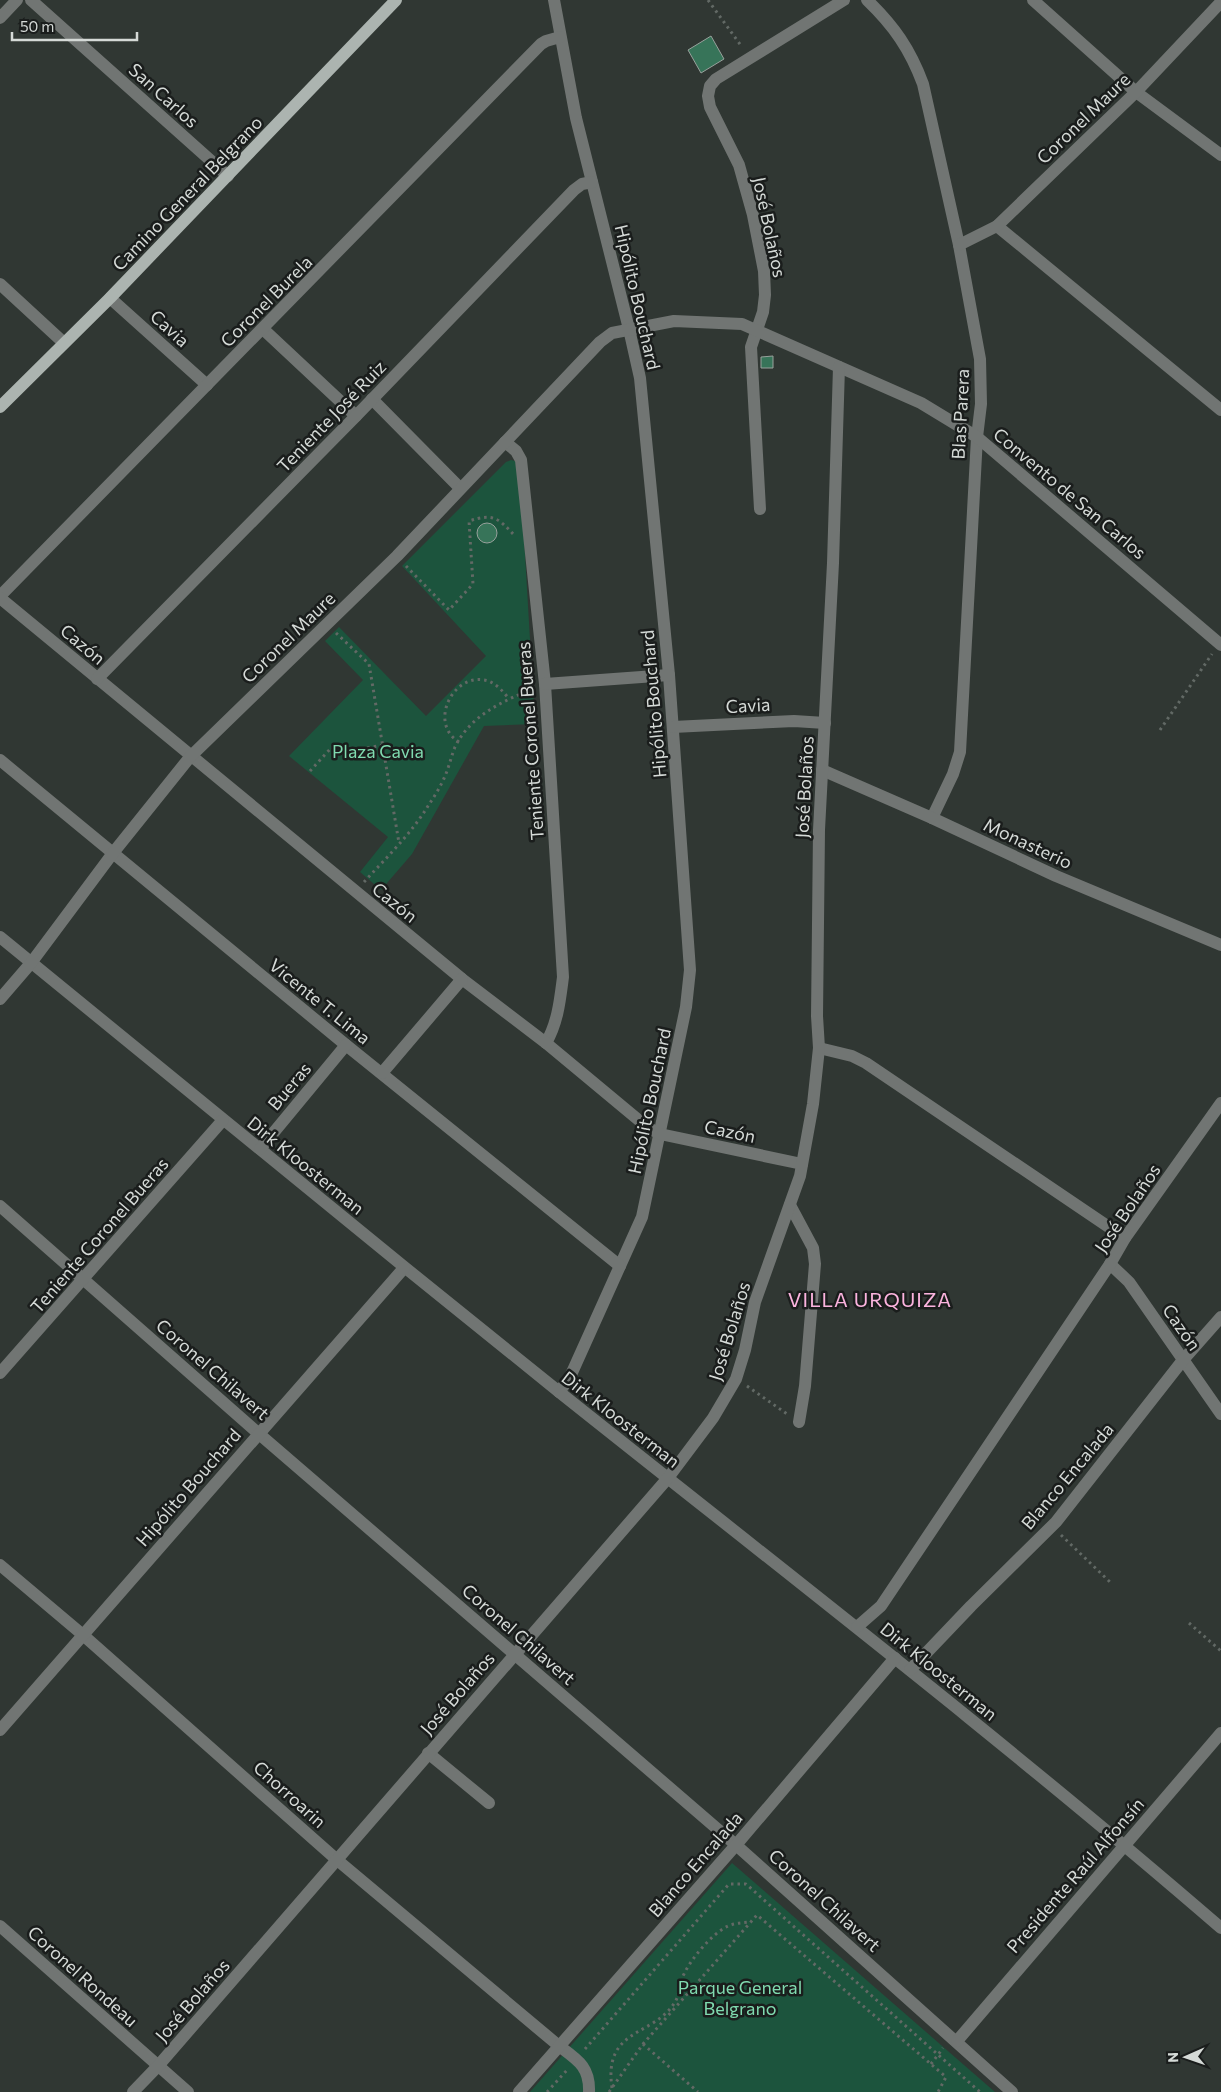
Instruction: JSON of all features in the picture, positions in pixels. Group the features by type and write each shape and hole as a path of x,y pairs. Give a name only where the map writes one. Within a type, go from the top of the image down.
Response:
{"main road":[{"name":"Camino General Belgrano","path":"0,407 110,298 396,0"}],"street":[{"path":"0,18 17,0"},
{"name":"San Carlos","path":"31,0 228,176"},
{"name":"Hipólito Bouchard","path":"554,0 576,118 630,329 640,386 669,675 690,970 686,1007 642,1217 570,1377 559,1392"},
{"path":"750,58 844,0"},
{"name":"Blas Parera","path":"867,0 885,17 901,38 915,62 923,84 959,245 980,359 981,404 977,437 960,752 953,774 932,818"},
{"path":"1033,0 1136,92 1221,154"},
{"name":"Coronel Maure","path":"959,245 997,226 1136,92 1221,2"},
{"name":"Coronel Burela","path":"0,597 541,44 560,37"},
{"name":"José Bolaños","path":"750,58 716,79 710,86 708,96 710,107 739,165 764,271 763,312 751,347 760,509"},
{"name":"Teniente José Ruiz","path":"97,679 356,416 574,190 582,184 592,182"},
{"path":"997,226 1221,410"},
{"path":"0,284 64,342"},
{"name":"Cavia","path":"110,298 207,385"},
{"name":"Convento de San Carlos","path":"630,329 674,321 696,320 742,324 921,403 977,437 1220,644"},
{"path":"263,329 356,416"},
{"name":"Coronel Maure","path":"0,999 31,963 113,853 190,757 397,556 600,342 612,333 630,329"},
{"name":"José Bolaños","path":"132,2092 158,2066 668,1478 713,1418 736,1379 746,1350 755,1302 790,1204 802,1164 820,1048 817,1016 818,879 833,563 839,367"},
{"path":"372,399 460,488"},
{"name":"Teniente Coronel Bueras","path":"505,442 516,451 521,460 544,684 563,977 556,1019 546,1043"},
{"name":"Cazón","path":"0,597 190,757 462,979 546,1043 647,1127 660,1134 802,1164"},
{"path":"544,684 669,675"},
{"name":"Cavia","path":"673,727 794,721 824,724"},
{"name":"Vicente T. Lima","path":"0,760 346,1045 620,1266"},
{"name":"Monasterio","path":"822,770 932,818 1056,876 1221,945"},
{"name":"Dirk Kloosterman","path":"0,937 404,1268 910,1670 1124,1844 1221,1928"},
{"path":"382,1073 462,979"},
{"name":"Bueras","path":"260,1149 346,1045"},
{"path":"820,1048 852,1056 866,1063 1125,1238"},
{"name":"José Bolaños","path":"857,1627 881,1606 1110,1264 1125,1238 1221,1103"},
{"name":"Teniente Coronel Bueras","path":"0,1373 223,1120"},
{"path":"790,1204 813,1248 815,1264 805,1386 799,1422"},
{"name":"Coronel Chilavert","path":"0,1206 258,1433 736,1845 1012,2092"},
{"name":"Cazón","path":"1110,1264 1129,1282 1221,1414"},
{"name":"Hipólito Bouchard","path":"0,1730 404,1268"},
{"name":"Blanco Encalada","path":"910,1670 971,1606 1052,1526 1184,1360 1221,1317"},
{"name":"Chorroarin","path":"0,1565 83,1635 336,1859 577,2059"},
{"name":"Blanco Encalada","path":"520,2092 736,1845 895,1658"},
{"name":"Presidente Raúl Alfonsín","path":"957,2041 1221,1733"},
{"path":"428,1753 489,1804"},
{"name":"Coronel Rondeau","path":"0,1926 188,2092"},
{"path":"577,2059 588,2072 589,2092"}],"path":[{"path":"708,0 750,58"},
{"path":"397,556 449,610 474,584 469,521 485,516 493,517 499,520 516,537 523,551 531,548"},
{"path":"326,624 369,664 399,844"},
{"path":"1160,730 1220,644"},
{"path":"459,742 449,733 445,719 445,708 452,693 470,681 485,680 496,686 509,699"},
{"path":"355,892 399,844 428,807 444,778 459,742 477,717 509,699 544,684"},
{"path":"310,771 332,747 339,754 382,745"},
{"path":"736,1379 799,1422"},
{"path":"1052,1526 1110,1582"},
{"path":"1189,1623 1221,1651"},
{"path":"547,2092 729,1884 746,1884 980,2092"},
{"path":"609,2092 643,2044 757,1915 946,2077 938,2092"},
{"path":"612,2088 613,2066 616,2052 621,2044 637,2031 656,2021 675,2002 687,1969 712,1937 726,1926 750,1922"},
{"path":"643,2044 698,2092"}],"green space":[{"name":"Plaza Cavia","path":"515,461 520,470 535,724 484,726 412,854 381,890 360,872 388,837 289,756 363,680 325,641 339,627 426,716 486,656 402,566 506,462"},
{"name":"Parque General Belgrano","path":"732,1863 995,2092 530,2092"}],"building":[{"path":"711,36 724,59 701,73 688,50"},
{"path":"773,356 773,368 761,368 761,357"},
{"path":"483,523 491,523 497,529 497,537 491,543 483,543 477,537 477,529"}],"district":[{"name":"VILLA URQUIZA","path":"870,1299"}]}
